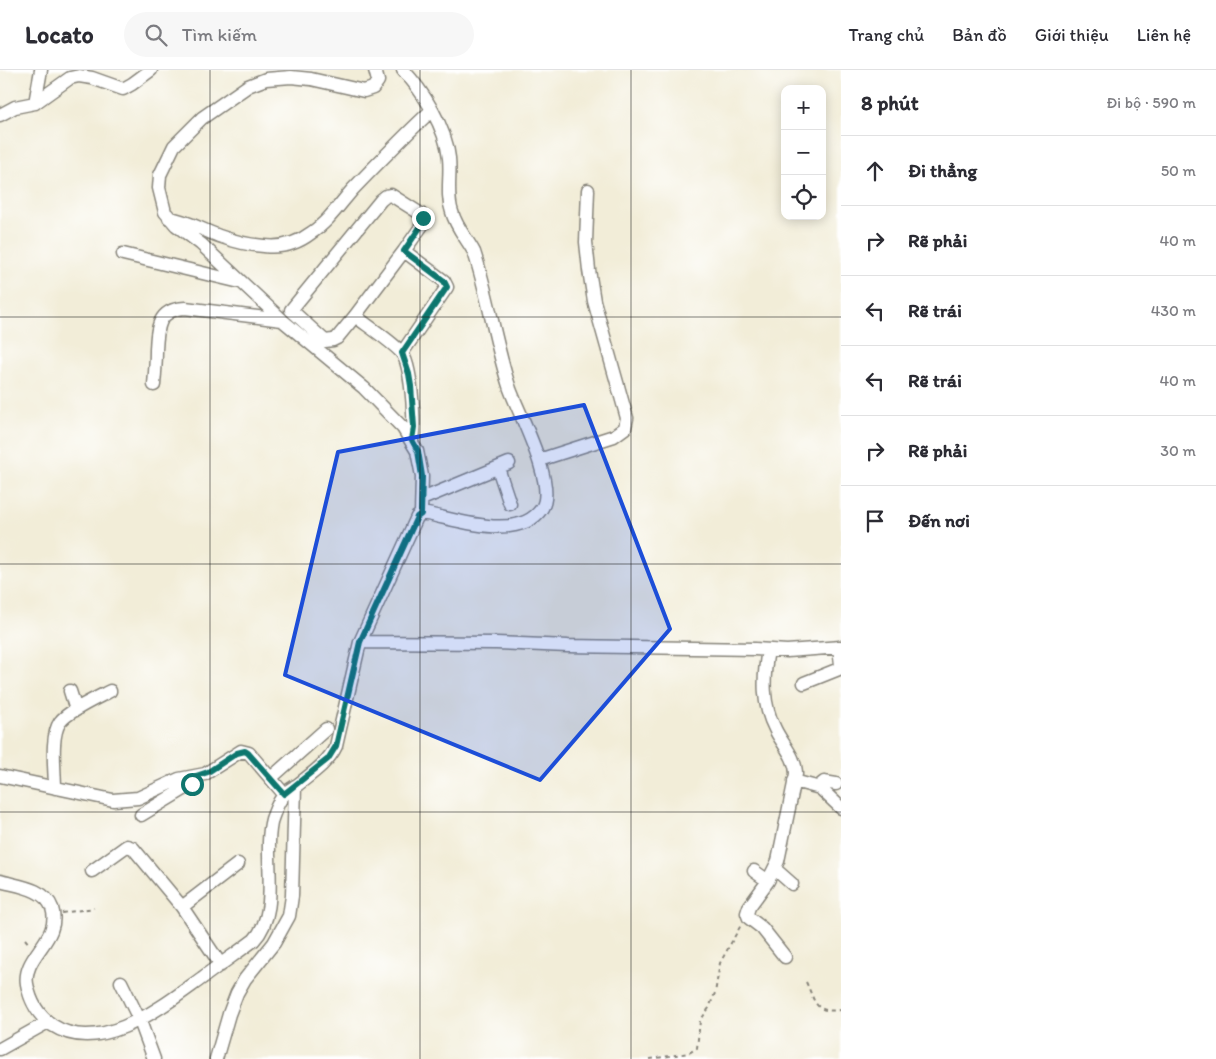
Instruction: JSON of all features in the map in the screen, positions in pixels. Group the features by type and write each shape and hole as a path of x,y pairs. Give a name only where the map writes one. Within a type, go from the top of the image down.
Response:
{"street":[{"path":"35,103 41,70"},
{"path":"0,115 15,106 35,103 70,78 81,76 123,89 151,70"},
{"path":"0,881 32,890 42,895 52,908 53,915 48,939 29,966 26,980 34,1006 48,1022 67,1032 78,1034 88,1035 103,1032 140,1021 254,940 265,925 268,911 272,820 290,790 328,759 336,746 360,642 417,517 421,514 422,476 418,451 396,419 364,388 282,320 201,244 169,218 165,212 159,188 160,175 174,146 202,118 257,81 291,77 311,79 364,91 373,88 378,80 375,70"},
{"path":"403,70 432,110 448,150 451,211 474,252 510,390 539,460 545,501 538,513 513,526 492,527 421,514"},
{"path":"169,218 187,222 219,236 257,245 278,246 297,242 312,233 327,219 372,169 432,110"},
{"path":"539,460 614,436 622,432 627,423 624,404 597,312 592,286 586,242 588,190"},
{"path":"282,320 381,200 389,195 394,195 421,214 423,218 421,226 337,338 326,341 291,310"},
{"path":"402,353 447,287 444,281 404,251"},
{"path":"123,254 242,282"},
{"path":"154,386 157,331 160,321 170,311 185,308 282,320"},
{"path":"355,316 402,353 411,386 414,427 412,440"},
{"path":"422,499 504,465 510,504"},
{"path":"360,642 735,648 787,651 840,647 841,665 839,669 804,683"},
{"path":"768,650 764,676 767,711 775,730 795,764 794,781 780,853 768,881 748,910 747,915 762,928 785,957"},
{"path":"70,691 76,710"},
{"path":"56,788 54,744 56,730 61,720 110,691"},
{"path":"271,778 326,729"},
{"path":"0,776 118,800 138,798 178,779 208,772 237,753 245,751 271,778 290,790"},
{"path":"141,815 190,786 196,776"},
{"path":"794,781 818,787 841,808"},
{"path":"818,787 824,782 836,784"},
{"path":"216,1059 237,993 245,979 274,943 289,916 292,896 290,790"},
{"path":"92,871 124,848 130,846 182,907 221,965"},
{"path":"182,907 238,864"},
{"path":"774,869 792,884"},
{"path":"754,871 768,881"},
{"path":"121,982 140,1021 154,1059"},
{"path":"0,1049 48,1022"}],"path":[{"path":"53,915 94,908"},
{"path":"650,1059 689,1053 697,1048 700,1021 716,993 720,962 747,915"},
{"path":"806,982 818,1008 824,1011 841,1010"}],"highlighted area":[{"path":"584,405 670,629 540,780 285,675 338,452"}],"route":[{"path":"192,784 196,776 208,772 237,753 245,751 284,794 328,759 336,746 346,710 355,658 360,642 417,517 421,514 422,476 418,451 412,440 414,427 411,386 402,353 447,287 446,282 404,251 424,221 423,218"}]}
